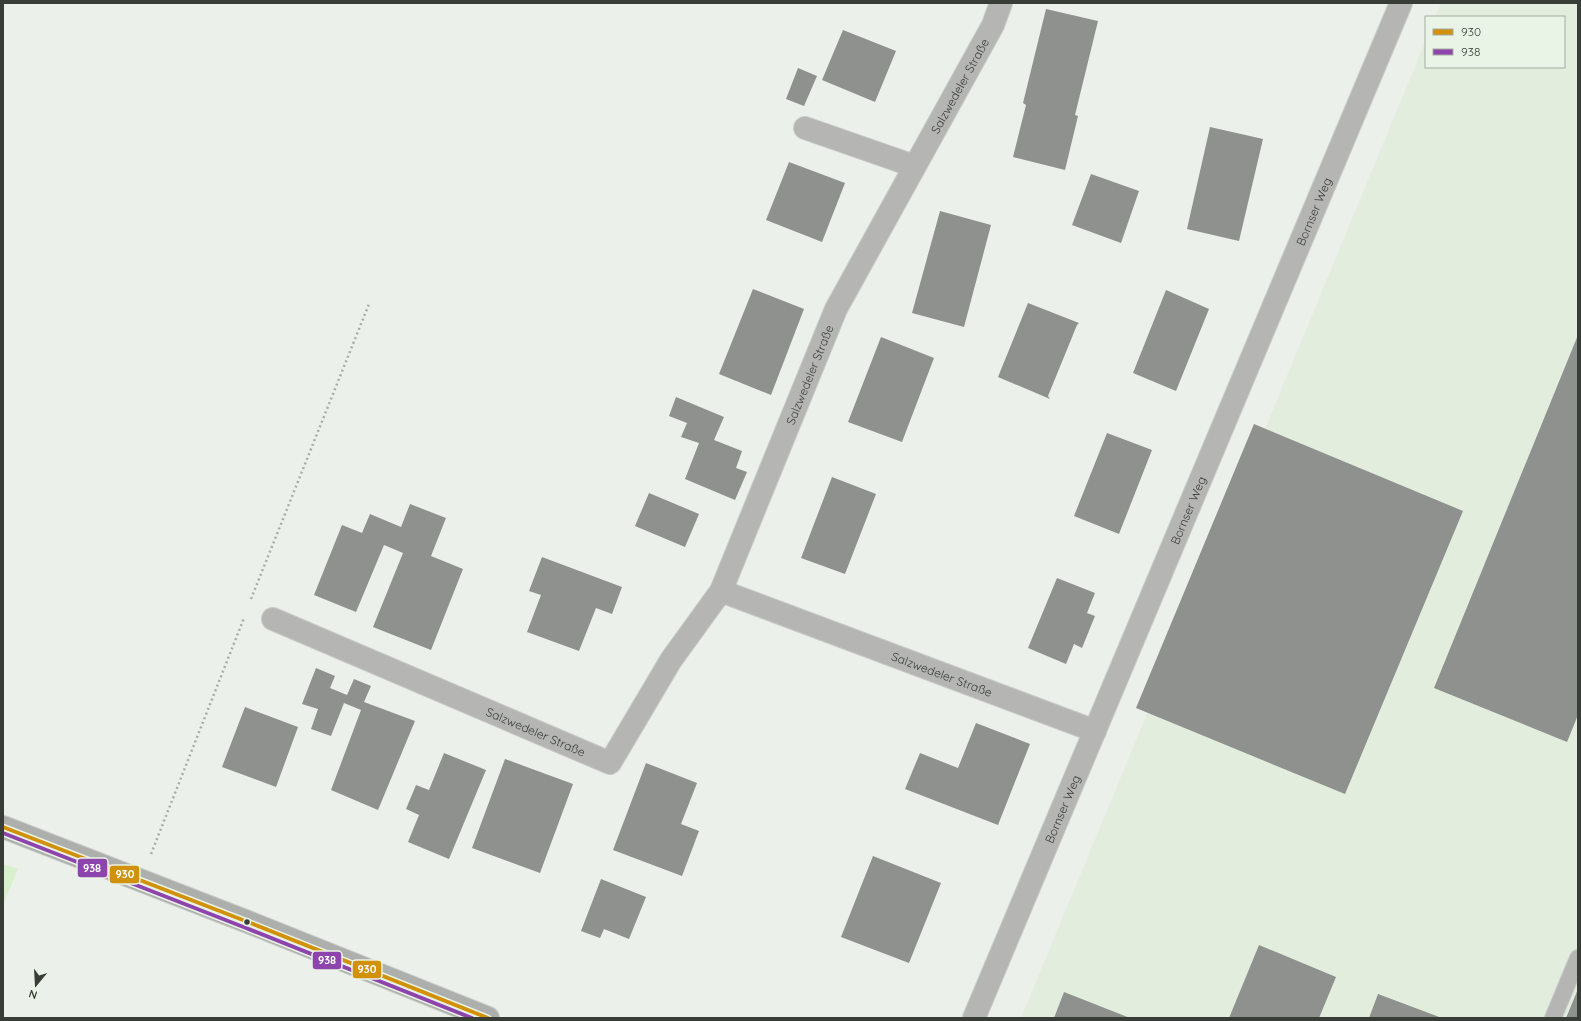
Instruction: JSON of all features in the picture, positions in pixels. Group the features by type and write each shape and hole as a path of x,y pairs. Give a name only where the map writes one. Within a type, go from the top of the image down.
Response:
{"main road":[{"path":"3,827 248,922 488,1018"}],"street":[{"name":"Salzwedeler Straße","path":"273,619 610,762 671,660 721,591 836,309 993,25 1002,3"},
{"name":"Bornser Weg","path":"974,1018 1402,3"},
{"path":"805,128 914,166"},
{"name":"Salzwedeler Straße","path":"721,591 1095,731"}],"lane":[{"path":"1553,1018 1578,958"}],"path":[{"path":"250,602 369,304"},
{"path":"142,881 244,617"}],"shaded area":[{"path":"1441,3 1578,3 1578,1018 1021,1018 1425,42 1425,68 1565,68 1565,16 1435,16"}],"green space":[{"path":"3,864 18,869 3,905"}],"building":[{"path":"1046,9 1098,21 1075,115 1078,116 1065,170 1013,157 1026,105 1023,103"},
{"path":"843,30 896,51 875,102 822,80"},
{"path":"798,68 817,76 804,106 786,99"},
{"path":"1210,127 1263,139 1239,241 1187,229"},
{"path":"789,162 845,183 822,242 766,220"},
{"path":"1091,174 1139,191 1121,243 1072,225"},
{"path":"940,211 991,225 964,327 912,313"},
{"path":"753,289 804,309 771,395 719,374"},
{"path":"1166,290 1209,309 1176,391 1133,373"},
{"path":"1028,303 1079,323 1048,396 1050,399 998,377"},
{"path":"1578,335 1578,715 1567,742 1434,688"},
{"path":"881,337 934,358 902,442 848,422"},
{"path":"676,397 724,417 714,440 742,451 736,468 747,472 735,500 685,479 699,443 681,437 687,423 669,416"},
{"path":"1254,424 1463,511 1345,794 1136,708"},
{"path":"1107,433 1152,450 1119,534 1074,516"},
{"path":"832,477 876,494 845,574 801,558"},
{"path":"649,493 699,514 685,547 635,526"},
{"path":"410,504 446,518 431,556 463,569 431,650 373,627 403,553 384,545 356,612 314,595 342,525 362,533 370,514 401,527"},
{"path":"542,557 622,587 612,614 596,608 579,651 527,632 541,595 529,591"},
{"path":"1057,578 1095,593 1087,613 1095,616 1082,648 1074,644 1066,664 1028,648"},
{"path":"316,668 335,676 330,688 347,695 354,679 371,686 364,702 415,721 378,810 331,790 361,710 344,703 331,736 311,729 318,709 302,704"},
{"path":"245,707 298,727 276,787 222,767"},
{"path":"976,723 1030,744 998,825 905,789 920,753 958,768"},
{"path":"444,753 486,770 449,859 408,842 419,815 406,809 416,785 429,790"},
{"path":"505,759 573,784 540,873 472,848"},
{"path":"646,763 697,783 681,824 699,831 682,876 613,850"},
{"path":"873,856 941,883 909,963 841,937"},
{"path":"601,879 646,897 629,939 604,929 600,938 581,931"},
{"path":"1259,945 1336,977 1319,1018 1229,1018"},
{"path":"1578,989 1578,1018 1566,1018"},
{"path":"1064,992 1130,1018 1054,1018"},
{"path":"1378,994 1442,1018 1369,1018"}],"transit line":[{"name":"930","path":"3,827 248,922 488,1018"},
{"name":"938","path":"3,833 472,1018"}]}
